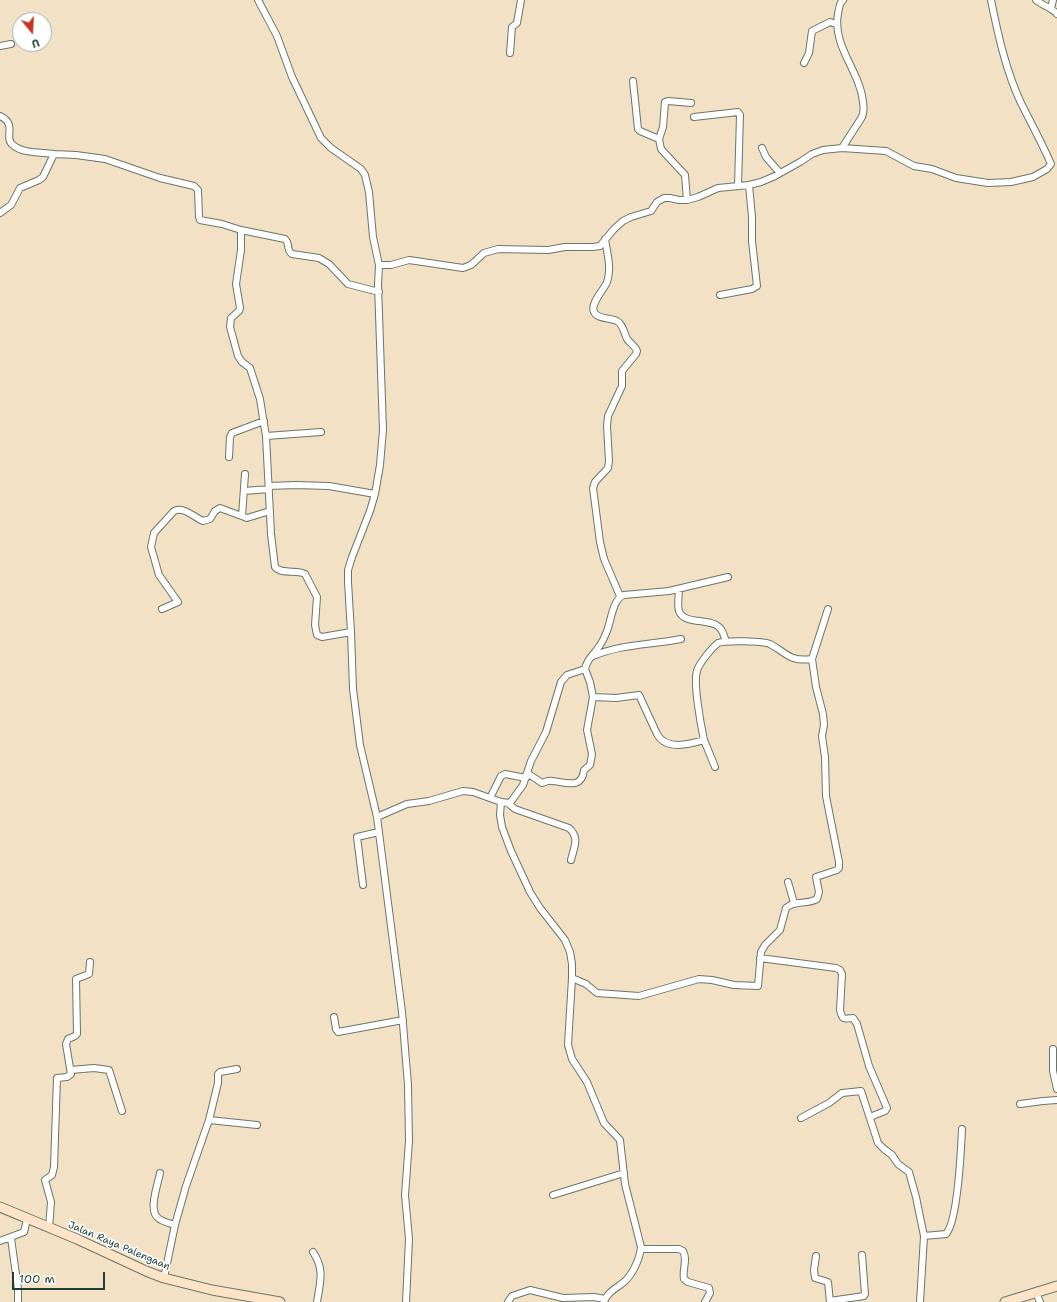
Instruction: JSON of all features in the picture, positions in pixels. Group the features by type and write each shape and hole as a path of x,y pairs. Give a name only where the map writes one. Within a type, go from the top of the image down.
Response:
{"street":[{"path":"258,0 277,36 295,83 321,138 331,148 358,166 365,174 369,192 375,246 379,265 383,430 380,466 375,494 369,515 348,570 348,585 353,689 360,745 377,817 396,954 403,1020 408,1085 409,1141 405,1195 408,1239 406,1302"},
{"path":"510,53 512,26 517,23 521,0"},
{"path":"842,148 864,112 862,91 837,34 836,24 840,3 843,0"},
{"path":"991,0 999,36 1010,74 1021,102 1051,164"},
{"path":"1036,0 1051,8 1057,14"},
{"path":"1051,8 1053,0"},
{"path":"804,62 809,52 812,31 830,22 836,24"},
{"path":"0,46 12,44"},
{"path":"633,81 634,104 638,130 659,139"},
{"path":"687,200 685,175 661,150 659,139 663,127 665,102 691,103"},
{"path":"694,117 738,112 740,115 738,186"},
{"path":"0,116 6,119 9,124 10,142 12,145 23,150 109,160 160,178 194,186 198,190 200,220 285,239 288,241 289,251 292,254 318,258 329,264 348,284 379,292"},
{"path":"762,148 766,157 780,173"},
{"path":"379,265 391,265 409,260 462,268 471,265 484,253 492,250 548,250 565,246 597,247 600,246 614,229 623,221 650,211 660,200 668,198 687,200 718,188 750,185 766,180 780,173 815,152 842,148 886,151 914,166 932,169 956,178 988,183 1011,182 1033,177 1047,169 1057,159"},
{"path":"0,213 11,205 20,188 43,177 54,154"},
{"path":"720,295 752,289 757,286 752,241 750,185"},
{"path":"241,230 240,258 236,284 240,308 239,311 231,318 230,327 240,360 250,368 260,399 266,436 275,567 281,570 302,572 305,574 317,597 315,625 317,635 322,636 351,632"},
{"path":"490,798 501,776 505,774 526,775 542,783 550,780 570,784 576,782 584,776 584,770 590,765 592,756 588,730 593,697 590,682 585,669 590,657 598,649 603,640 614,608 620,596 604,559 600,542 593,488 595,482 608,468 608,416 622,386 622,372 637,351 628,340 620,323 597,315 594,312 593,307 607,282 609,274 605,240"},
{"path":"229,458 230,437 232,433 264,422"},
{"path":"266,436 321,432"},
{"path":"242,516 245,474"},
{"path":"244,491 295,484 329,486 375,494"},
{"path":"162,609 178,602 157,571 151,546 152,538 156,531 174,511 177,509 190,514 202,522 210,519 215,511 220,508 242,516 250,517 270,511"},
{"path":"620,596 662,592 728,577"},
{"path":"679,589 678,609 680,613 693,620 718,626 726,641"},
{"path":"572,978 586,984 597,993 639,996 699,979 757,987 759,984 760,958 762,952 765,945 782,926 786,908 794,903 804,903 816,900 819,892 816,877 839,868 838,855 826,796 825,757 822,736 824,724 823,714 816,687 812,659 828,609"},
{"path":"590,657 616,648 681,639"},
{"path":"715,767 704,740 698,705 696,672 716,644 726,641 764,642 772,645 786,655 795,659 812,659"},
{"path":"509,804 513,801 546,732 561,682 567,675 585,669"},
{"path":"593,697 616,698 639,695 657,734 661,739 675,745 704,740"},
{"path":"377,817 408,804 429,801 463,791 473,792 509,804 514,809 568,828 574,832 576,838 571,860"},
{"path":"501,802 501,821 511,851 532,896 568,946 572,964 568,1045 570,1054 587,1082 604,1123 620,1140 625,1184 636,1223 641,1249 639,1257 626,1281 610,1293 605,1300 594,1297 563,1298 530,1290 512,1296 508,1302"},
{"path":"363,885 357,837 379,832"},
{"path":"788,882 794,903"},
{"path":"760,958 836,968 840,970 842,974 841,1016 846,1020 851,1018 856,1020 869,1066 888,1108 885,1111 870,1117"},
{"path":"49,1228 51,1202 45,1180 52,1176 54,1167 57,1078 69,1076 71,1074 67,1041 77,1034 76,979 89,974 90,962"},
{"path":"334,1017 336,1030 338,1032 403,1020"},
{"path":"1053,1049 1053,1071 1057,1089"},
{"path":"71,1070 94,1068 109,1070 122,1111"},
{"path":"164,1278 175,1225 186,1186 209,1120 218,1083 218,1074 220,1072 237,1069"},
{"path":"800,1118 829,1104 842,1093 860,1090 878,1143 898,1164 907,1170 910,1175 924,1236 920,1302"},
{"path":"1020,1104 1044,1100 1057,1100"},
{"path":"209,1120 257,1125"},
{"path":"924,1236 946,1234 951,1226 956,1200 962,1129"},
{"path":"160,1173 153,1210 158,1219 175,1225"},
{"path":"553,1195 624,1173"},
{"name":"Jalan Raya Palengaan","path":"0,1207 164,1278 212,1290 280,1302"},
{"path":"0,1241 24,1232 27,1219"},
{"path":"11,1238 18,1289 18,1302"},
{"path":"641,1249 683,1250 686,1255 683,1275 684,1279 688,1282 709,1288 710,1293 706,1302"},
{"path":"313,1252 319,1261 321,1268 317,1302"},
{"path":"816,1256 814,1270 815,1278 828,1282 830,1302 864,1296 862,1255"},
{"path":"1005,1302 1057,1286"},
{"path":"1036,1293 1040,1302"}]}
